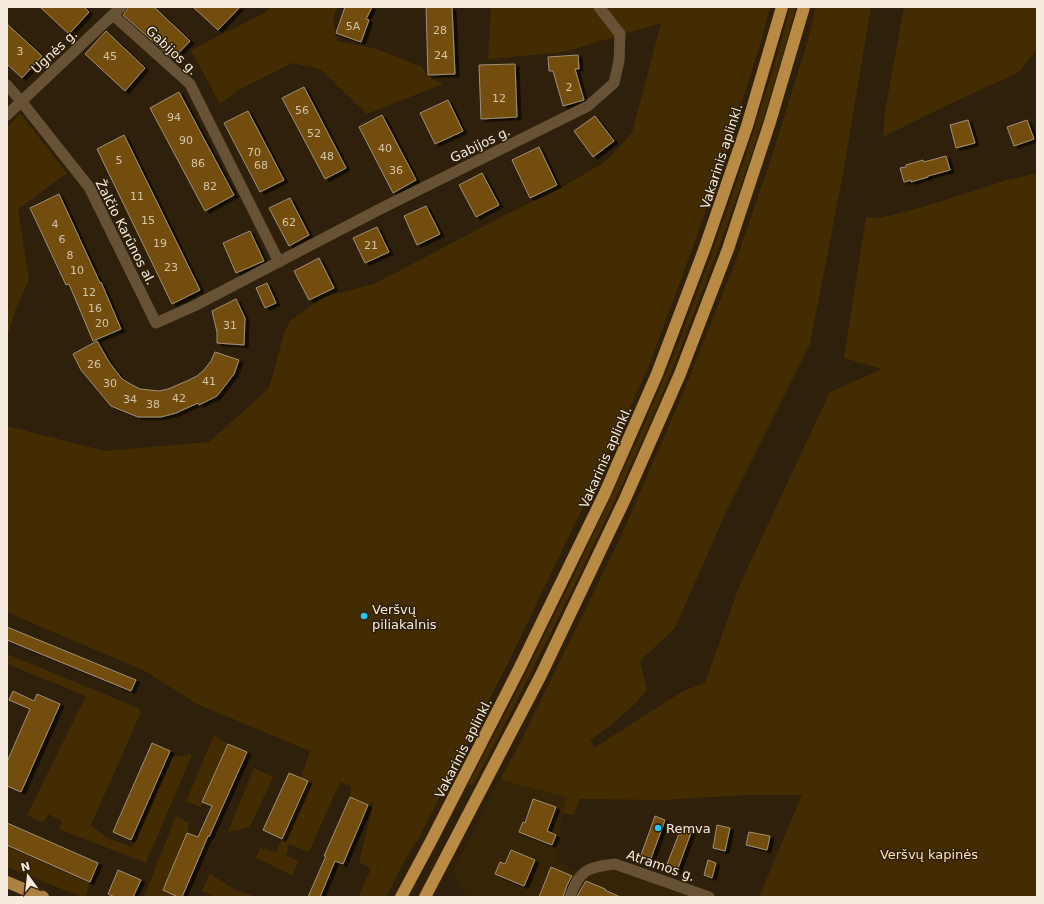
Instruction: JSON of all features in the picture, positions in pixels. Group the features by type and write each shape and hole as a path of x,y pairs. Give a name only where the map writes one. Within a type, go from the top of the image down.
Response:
{"highway":[{"name":"Vakarinis aplinkl.","path":"402,897 519,669 604,495 657,374 704,250 747,126 782,7"},
{"path":"425,897 544,668 625,499 680,374 728,249 770,122 804,7"}],"main road":[{"path":"7,882 43,897"}],"street":[{"name":"Gabijos g.","path":"156,322 194,306 389,205 588,106 614,83 619,61 620,34 599,7"},
{"name":"Gabijos g.","path":"117,11 190,84 279,262"},
{"name":"Ugnės g.","path":"7,115 117,11"},
{"name":"Žalčio Karūnos al.","path":"7,85 89,187 156,322"},
{"name":"Atramos g.","path":"570,897 581,874 600,866 615,864 709,897"}],"shaded area":[{"path":"500,780 567,797 563,813 557,859 581,874 615,864 709,897 467,897 453,871"}],"green space":[{"path":"271,7 337,7 333,19 337,41 377,49 422,67 427,76 443,84 367,114 320,69 292,63 238,90 220,104 191,50 268,11"},
{"path":"491,7 770,7 760,45 724,159 691,252 650,363 598,479 577,519 512,655 420,836 408,854 386,897 358,897 371,869 359,862 374,802 368,805 350,797 351,786 340,782 309,852 289,844 286,856 299,861 292,875 256,858 260,848 276,852 308,782 301,778 310,751 197,704 145,671 7,612 7,426 105,451 209,442 269,388 285,330 292,319 324,297 374,284 564,186 605,162 632,133 661,23 564,52 488,59"},
{"path":"790,7 796,7 774,85 749,162 676,361 650,424 539,657 473,786 468,784 513,699 575,573 639,436 679,342 747,152 779,50"},
{"name":"Veršvų kapinės","path":"816,7 871,7 843,174 810,344 725,514 675,628 640,661 647,690 637,702 611,725 590,740 594,748 683,691 705,683 740,584 830,392 882,369 844,358 866,217 880,218 920,208 1007,180 1037,173 1037,897 759,897 802,795 746,795 664,800 580,799 574,815 563,813 567,797 500,780 519,745 621,536 681,398 735,263 770,162 806,47"},
{"path":"904,7 1037,7 1037,49 1019,72 883,137 885,111"},
{"path":"20,113 67,173 18,209 29,280 16,308 7,337 7,128"},
{"path":"7,654 138,708 141,712 91,825 107,838 132,847 172,757 189,754 192,755 146,863 59,829 62,821 48,814 43,823 27,815 86,696 7,664"},
{"path":"214,735 228,744 201,807 186,802"},
{"path":"254,768 273,777 250,827 228,832"},
{"path":"176,816 189,823 187,833 163,890 178,897 144,897"},
{"path":"7,845 90,882 86,897 82,897 7,867"},
{"path":"210,874 237,891 255,897 216,897 202,891"}],"building":[{"path":"40,7 84,7 89,12 69,34"},
{"path":"129,7 154,7 190,41 173,59 123,15"},
{"path":"193,7 240,7 218,30"},
{"path":"345,7 372,7 366,19 369,20 361,42 336,33"},
{"path":"426,7 452,7 455,74 428,75"},
{"path":"7,24 42,56 22,78 7,64"},
{"path":"106,31 145,68 125,91 85,54"},
{"path":"578,55 579,69 575,69 584,100 563,106 553,71 549,71 548,57"},
{"path":"515,64 517,117 481,119 479,65"},
{"path":"304,87 346,168 325,179 282,98"},
{"path":"179,92 234,195 205,211 150,108"},
{"path":"448,100 463,131 435,144 420,113"},
{"path":"248,111 284,180 260,192 224,123"},
{"path":"382,115 416,180 393,193 359,127"},
{"path":"595,116 614,141 593,157 574,131"},
{"path":"968,120 975,143 956,148 950,125"},
{"path":"1027,120 1034,139 1014,146 1007,127"},
{"path":"124,135 200,290 172,304 97,149"},
{"path":"539,147 557,185 530,198 512,160"},
{"path":"946,156 950,170 911,182 911,180 904,182 900,168 923,160 924,162"},
{"path":"482,173 499,205 476,217 459,185"},
{"path":"59,194 100,283 101,282 121,329 93,341 69,284 66,285 30,208"},
{"path":"290,198 309,235 289,246 269,208"},
{"path":"426,206 440,234 417,245 404,216"},
{"path":"377,227 389,252 365,263 353,238"},
{"path":"250,231 264,261 236,273 223,243"},
{"path":"319,258 334,288 309,300 294,271"},
{"path":"267,283 276,303 265,308 256,288"},
{"path":"236,299 245,318 244,345 217,343 217,332 212,311"},
{"path":"97,341 109,362 122,379 140,389 159,391 187,381 197,376 204,370 211,361 215,352 239,360 234,374 217,396 199,405 198,403 176,413 161,417 138,417 111,406 81,370 73,354"},
{"path":"7,627 136,680 131,691 7,640"},
{"path":"13,691 34,701 37,694 60,704 21,792 7,786 7,762 30,709 9,700"},
{"path":"152,743 170,751 131,840 113,832"},
{"path":"228,744 247,752 209,837 208,836 182,897 178,897 163,890 187,833 198,837 212,806 202,802"},
{"path":"289,773 308,781 282,839 263,830"},
{"path":"350,797 368,805 343,864 335,861 320,897 308,897 326,856 324,856"},
{"path":"533,799 556,807 547,831 556,835 552,845 519,832 523,822 525,823"},
{"path":"655,816 665,820 650,861 640,858"},
{"path":"7,823 98,863 90,882 7,845"},
{"path":"717,825 730,828 725,851 713,848"},
{"path":"682,826 692,830 677,871 666,867"},
{"path":"749,832 770,836 767,850 746,845"},
{"path":"511,850 535,860 524,886 495,874 500,862 505,864"},
{"path":"708,860 716,863 712,878 704,875"},
{"path":"551,867 572,876 563,897 539,897"},
{"path":"118,870 141,880 133,897 115,897 108,894"},
{"path":"586,881 605,889 620,897 577,897"}],"place":[{"name":"Veršvų piliakalnis","path":"364,616"},
{"name":"Remva","path":"658,828"}]}
